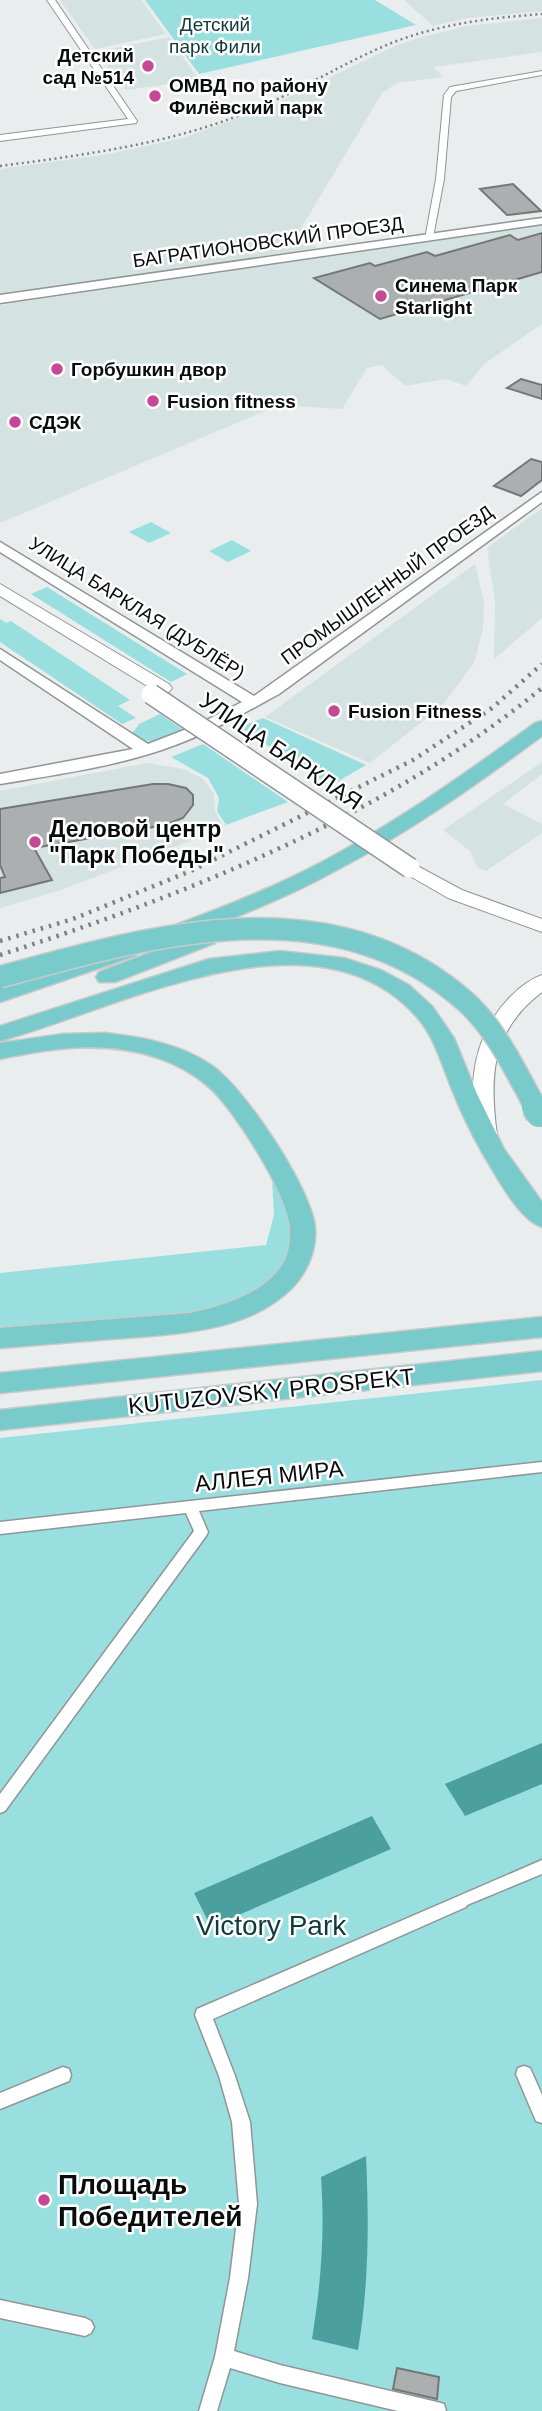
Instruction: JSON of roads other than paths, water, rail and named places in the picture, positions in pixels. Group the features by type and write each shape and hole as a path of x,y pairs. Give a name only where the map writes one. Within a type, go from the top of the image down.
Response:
{"main road":[{"name":"УЛИЦА БАРКЛАЯ","path":"0,589 157,691 455,894 500,913 542,926"},
{"name":"УЛИЦА БАРКЛАЯ","path":"0,601 157,691"},
{"path":"0,995 71,972 218,917 344,858 475,776 542,727"},
{"path":"0,1012 82,986 230,930 358,869 492,784 542,746"},
{"name":"УЛИЦА БАРКЛАЯ","path":"416,865 542,913"},
{"path":"500,913 536,930 542,937"},
{"path":"0,977 167,935 212,930 295,931 345,940 396,956 438,980 468,1004 499,1044 541,1117"},
{"path":"0,1034 217,964 250,957 312,958 345,964 374,974 396,987 430,1018 443,1039 503,1172 542,1219"},
{"path":"488,1142 481,1090 482,1063 500,1022 540,980"},
{"path":"0,1051 47,1041 108,1041 169,1053 196,1066 217,1080 241,1103 293,1199 303,1228 301,1249 292,1269 275,1289 250,1305 221,1317 191,1323 0,1338"},
{"name":"KUTUZOVSKY PROSPEKT","path":"0,1383 542,1327"},
{"name":"KUTUZOVSKY PROSPEKT","path":"0,1420 542,1361"}],"street":[{"path":"0,138 127,124 133,121 133,117 51,0"},
{"path":"428,237 440,179 447,97 453,89 542,73"},
{"name":"БАГРАТИОНОВСКИЙ ПРОЕЗД","path":"0,299 542,221"},
{"name":"ПРОМЫШЛЕННЫЙ ПРОЕЗД","path":"146,750 173,741 274,691 542,496"},
{"name":"УЛИЦА БАРКЛАЯ (ДУБЛЁР)","path":"0,546 253,702"},
{"path":"0,653 146,750"},
{"path":"0,779 146,750"},
{"name":"АЛЛЕЯ МИРА","path":"0,1528 542,1467"},
{"path":"0,1806 201,1532 190,1506"},
{"path":"208,2411 224,2357 239,2278 248,2204 241,2122 203,2014 542,1867"},
{"path":"524,2074 542,2115"},
{"path":"0,2101 63,2075"},
{"path":"0,2309 85,2327"},
{"path":"224,2357 280,2374 437,2411"}],"railway":[{"path":"0,166 95,153 188,132 265,105 401,39 460,24 542,14"},
{"path":"0,941 73,919 193,870 413,760 492,708 542,664"},
{"path":"0,955 143,905 284,846 418,775 482,733 542,688"}],"place":[{"name":"Детский сад №514","path":"148,66"},
{"name":"ОМВД по району Филёвский парк","path":"155,96"},
{"name":"Синема Парк Starlight","path":"381,296"},
{"name":"Горбушкин двор","path":"57,369"},
{"name":"Fusion fitness","path":"153,401"},
{"name":"СДЭК","path":"15,422"},
{"name":"Fusion Fitness","path":"334,711"},
{"name":"Деловой центр \"Парк Победы\"","path":"35,842"},
{"name":"Площадь Победителей","path":"44,2200"}],"park label":[{"name":"Детский парк Фили","path":"215,35"},
{"name":"Victory Park","path":"271,1925"}]}
